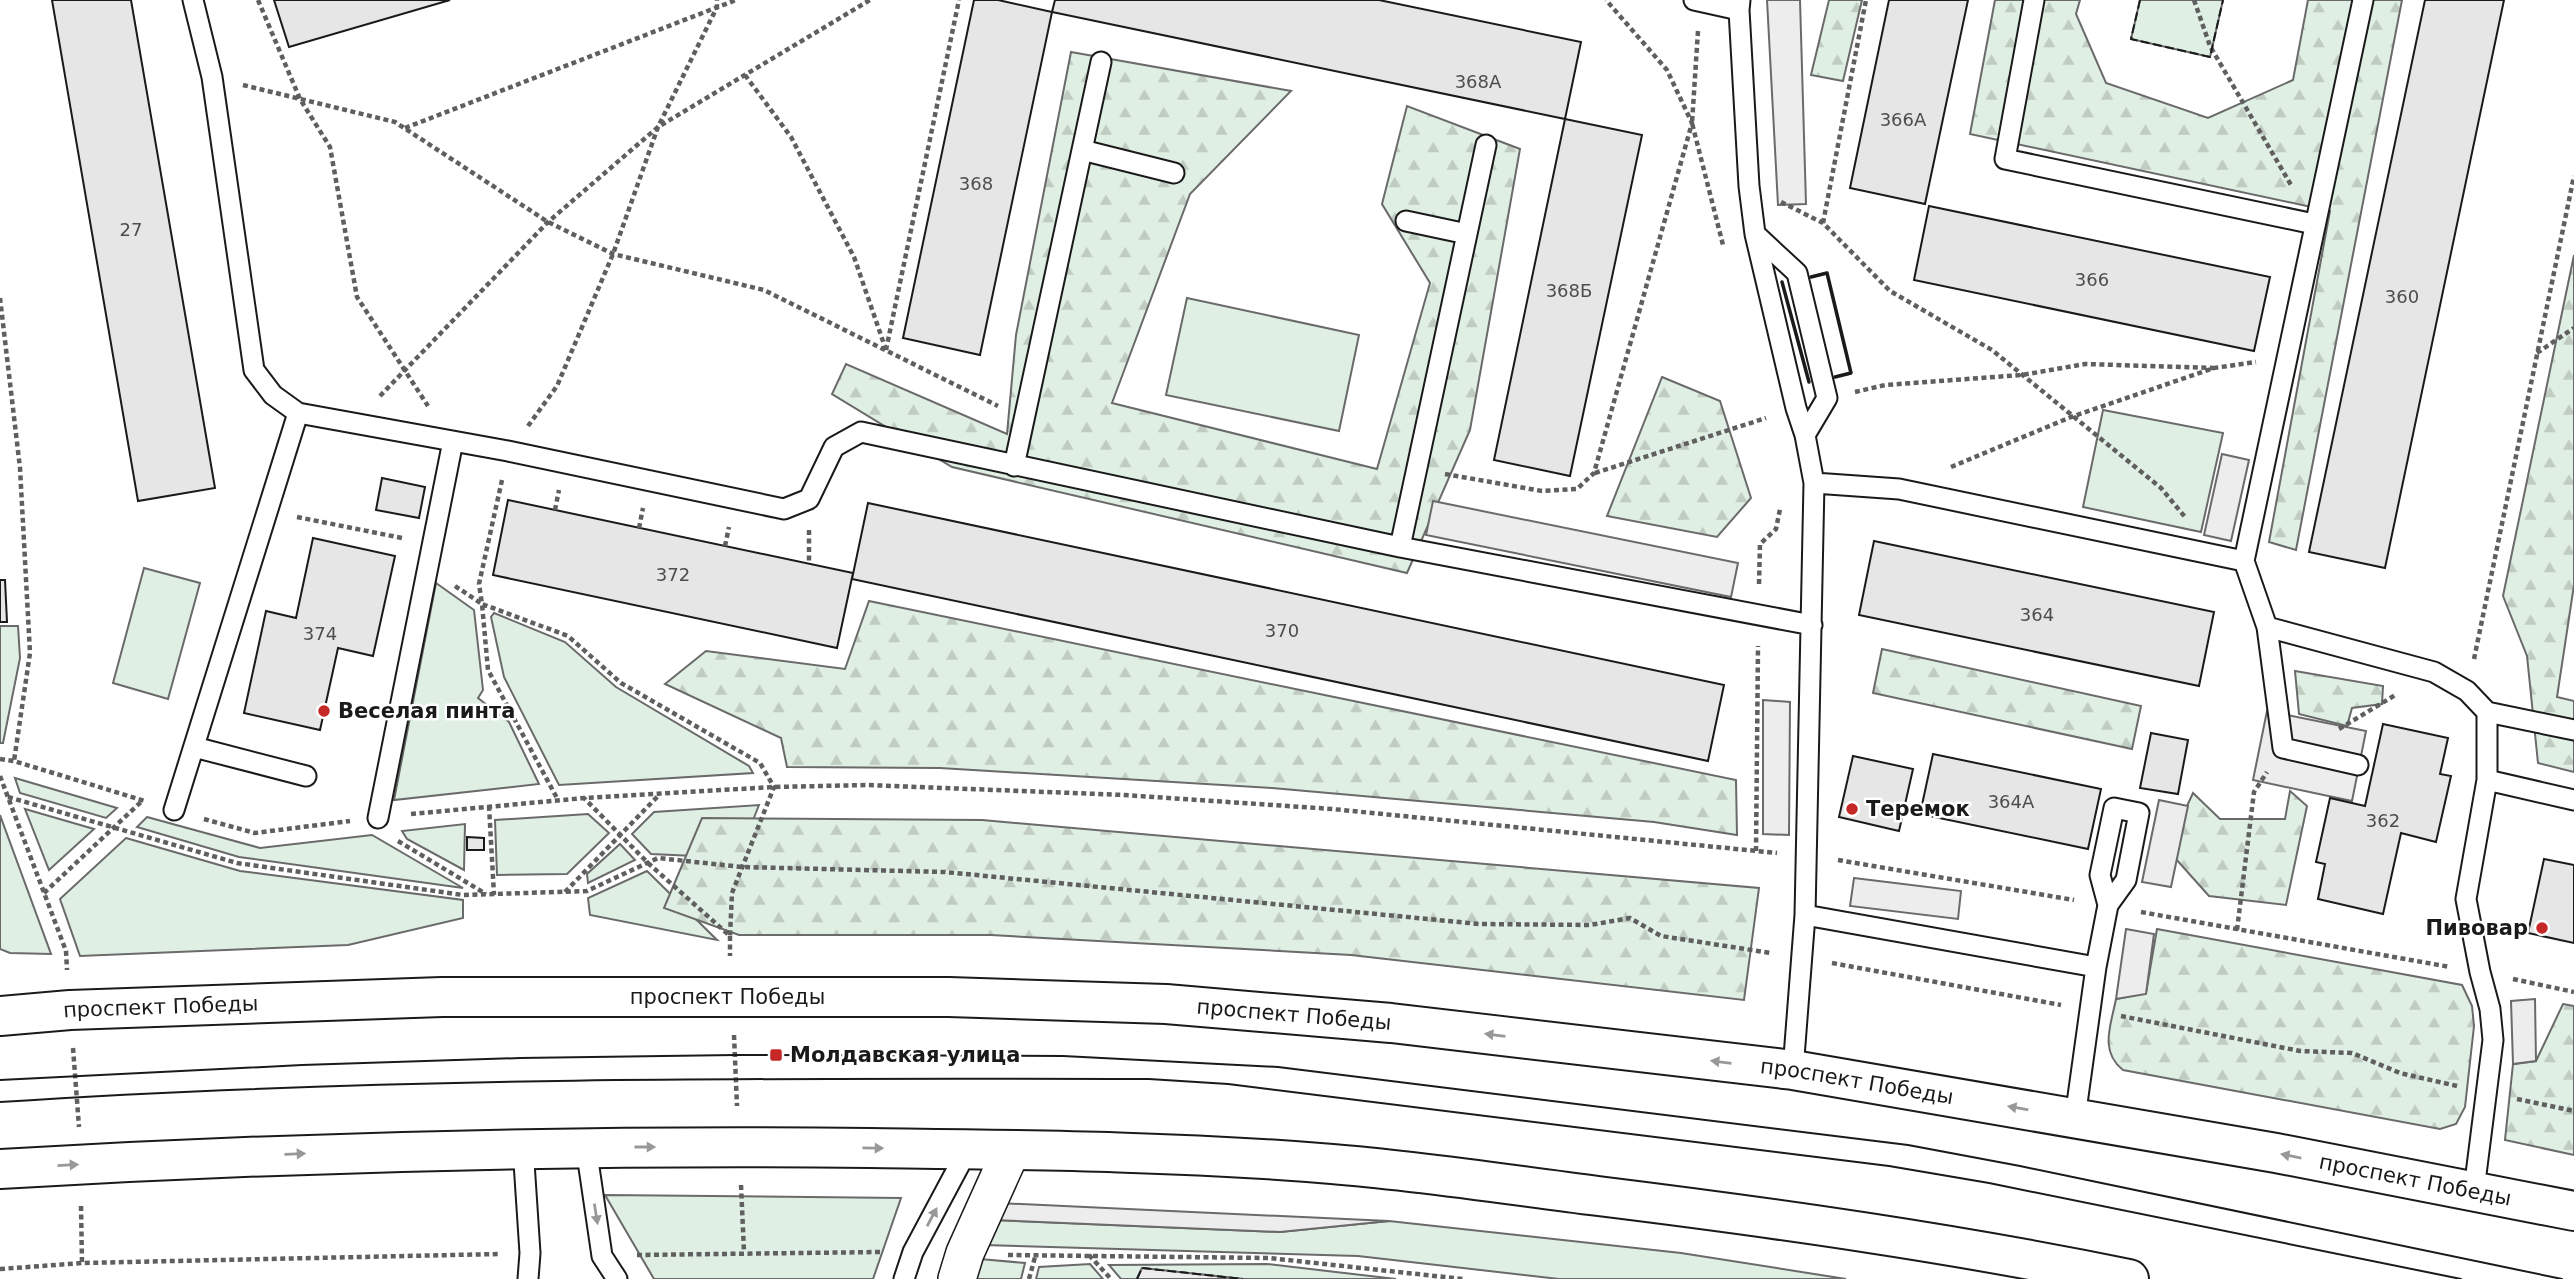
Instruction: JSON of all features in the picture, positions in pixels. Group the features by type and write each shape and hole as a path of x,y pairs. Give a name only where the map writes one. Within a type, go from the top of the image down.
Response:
{"main road":[{"name":"проспект Победы","path":"0,1016 70,1010 442,997 949,997 1166,1004 1391,1023 1793,1070 2474,1190 2574,1212"},
{"path":"0,1169 253,1155 523,1147 968,1149 1206,1157 1333,1164 1459,1178 1878,1234 2129,1279"}],"street":[{"path":"961,1266 1011,1151"}],"lane":[{"path":"192,0 212,77 254,370 272,395 298,413 352,425 508,451 784,509 809,499 834,447 862,432 1400,547 1812,625"},
{"path":"2034,0 2005,159 2314,224"},
{"path":"2358,765 2292,750 2267,627 2244,561 2363,0"},
{"path":"1696,1 1740,5 1749,186 1755,234 1796,408 1805,435 1814,482 1805,915 1793,1070"},
{"path":"1014,466 1101,62"},
{"path":"1400,547 1486,145"},
{"path":"1082,150 1174,173"},
{"path":"1406,221 1467,234"},
{"path":"1755,234 1797,273 1827,398 1805,435"},
{"path":"174,810 298,413"},
{"path":"378,818 453,441"},
{"path":"1814,482 1899,489 2244,561"},
{"path":"2267,627 2434,672 2467,691 2487,712 2574,730"},
{"path":"2474,1190 2493,1040 2490,1009 2466,899 2487,780 2487,712"},
{"path":"194,747 306,776"},
{"path":"2487,780 2574,800"},
{"path":"2076,1118 2096,967 2108,905"},
{"path":"1805,915 2096,967"},
{"path":"523,1147 530,1253 528,1279"},
{"path":"586,1147 602,1256 617,1279"},
{"path":"904,1279 913,1252 968,1149"}],"path":[{"path":"258,0 300,99 330,147 357,297 453,441"},
{"path":"558,800 488,670 480,584 508,451 557,386 613,254 658,127 717,7 717,0"},
{"path":"405,129 736,0"},
{"path":"352,425 548,222 658,127 870,0"},
{"path":"886,350 959,0"},
{"path":"1606,0 1667,70 1692,123 1726,257"},
{"path":"1823,223 1866,0"},
{"path":"2194,0 2210,46 2314,224"},
{"path":"1594,473 1692,123 1696,1"},
{"path":"744,75 791,137 854,257 886,350"},
{"path":"212,77 395,122 548,222 613,254 764,289 1024,419"},
{"path":"2467,691 2574,176"},
{"path":"1749,186 1823,223 1890,292 1992,350 2161,488 2197,530 2196,551"},
{"path":"0,298 20,468 30,653 14,761"},
{"path":"2538,353 2574,328"},
{"path":"1899,489 2071,417 2214,368 2286,357"},
{"path":"1827,398 1885,385 2022,375 2085,364 2214,368"},
{"path":"1763,405 1768,428"},
{"path":"1416,468 1542,491 1577,489 1594,473 1796,408"},
{"path":"1756,851 1760,544 1776,529 1781,506"},
{"path":"269,511 432,544"},
{"path":"427,569 482,604 568,636 621,683 760,763 774,787"},
{"path":"2237,930 2254,792 2292,750 2434,672"},
{"path":"0,759 255,833 489,806 774,787 867,785 1124,795 1332,808 1806,855 2108,905 2480,972 2574,992"},
{"path":"0,776 66,951 76,1075 82,1263"},
{"path":"744,1252 730,936 732,892 774,787"},
{"path":"564,892 660,794"},
{"path":"8,797 237,863 463,895 587,891 658,858 742,867 945,872 1479,924 1590,925 1630,918 1661,936 1801,958 2090,1010 2300,1051 2352,1053 2400,1073 2574,1111"},
{"path":"584,798 648,863 730,936"},
{"path":"44,893 142,801"},
{"path":"489,806 494,895"},
{"path":"378,818 383,832 487,895"},
{"path":"602,1256 744,1252 913,1252"},
{"path":"0,1269 82,1263 530,1253"},
{"path":"961,1266 1035,1257 1090,1255 1269,1258 1463,1279"},
{"path":"1090,1255 1111,1279"},
{"path":"1029,1279 1035,1257"}],"green space":[{"path":"1829,0 1862,0 1843,81 1811,75"},
{"path":"1995,0 2080,0 2076,14 2106,83 2208,118 2293,80 2308,0 2402,0 2296,550 2269,542 2330,211 1970,134"},
{"path":"2140,0 2223,0 2210,57 2131,39"},
{"path":"1071,52 1291,91 1190,194 1112,403 1377,469 1430,283 1382,204 1407,106 1520,149 1470,430 1407,573 952,467 832,394 846,364 1007,434 1016,335"},
{"path":"2574,255 2574,585 2557,697 2574,701 2574,772 2538,763 2527,656 2503,596"},
{"path":"1187,298 1359,335 1339,431 1166,395"},
{"path":"1662,377 1720,401 1751,498 1717,537 1607,516"},
{"path":"2103,410 2223,433 2201,532 2083,507"},
{"path":"144,568 200,583 168,699 113,683"},
{"path":"436,583 474,610 483,690 478,698 509,722 539,784 394,800"},
{"path":"869,601 1736,780 1737,835 1654,822 1272,788 940,768 787,767 781,738 665,684 706,651 845,669"},
{"path":"494,613 565,642 616,687 749,766 753,773 559,785 504,677 491,617"},
{"path":"0,626 18,626 20,658 3,743 0,743"},
{"path":"1882,649 2141,706 2132,749 1873,693"},
{"path":"2295,671 2383,686 2382,704 2352,708 2347,726 2299,714"},
{"path":"15,778 117,808 106,818 20,793"},
{"path":"2290,791 2307,806 2286,905 2209,896 2167,849 2193,793 2220,819 2285,819"},
{"path":"759,805 738,858 651,854 632,834 654,812"},
{"path":"25,809 94,829 49,870"},
{"path":"588,814 609,833 567,874 497,875 495,820"},
{"path":"0,815 51,954 10,953 0,949"},
{"path":"147,817 260,848 372,835 463,888 239,857 137,827"},
{"path":"702,818 982,820 1759,888 1744,1000 1351,955 991,935 739,935 664,908"},
{"path":"465,824 464,870 407,839 402,831"},
{"path":"126,838 240,871 463,900 463,918 348,945 80,956 60,899"},
{"path":"620,844 635,860 588,883 587,874"},
{"path":"647,871 717,940 590,915 588,898"},
{"path":"2157,929 2462,985 2472,1006 2474,1026 2465,1107 2456,1124 2440,1129 2123,1070 2111,1055 2109,1046 2116,999 2146,993"},
{"path":"2563,1004 2574,1006 2574,1155 2505,1140 2513,1064 2536,1061"},
{"path":"605,1195 901,1198 873,1279 654,1279"},
{"path":"994,1220 1280,1232 1389,1221 1681,1253 1846,1279 1559,1279 1358,1256 984,1245"},
{"path":"980,1259 1025,1263 1021,1279 973,1279"},
{"path":"1090,1264 1103,1279 1036,1279 1039,1267"},
{"path":"1267,1264 1396,1279 1243,1279 1142,1268 1137,1279 1121,1279 1109,1265"}],"shaded area":[{"path":"1767,0 1800,0 1806,204 1778,205"},
{"path":"2222,454 2249,460 2231,541 2204,535"},
{"path":"1433,501 1738,563 1731,597 1426,535"},
{"path":"1763,700 1790,702 1789,835 1763,834"},
{"path":"2267,711 2366,731 2352,801 2253,780"},
{"path":"2159,800 2188,806 2171,887 2142,882"},
{"path":"1854,878 1961,891 1958,919 1850,906"},
{"path":"2126,929 2154,934 2146,994 2116,999"},
{"path":"2535,999 2536,1061 2513,1064 2511,1001"},
{"path":"997,1203 1389,1221 1280,1232 994,1220"},
{"path":"1142,1268 1243,1279 1137,1279"}],"building":[{"path":"52,0 131,0 215,488 138,501"},
{"path":"274,0 450,0 289,47"},
{"path":"974,0 998,0 1052,12 980,355 903,338"},
{"path":"1055,0 1379,0 1581,42 1565,119 1052,12"},
{"path":"1889,0 1968,0 1925,204 1850,188"},
{"path":"2425,0 2504,0 2385,568 2309,552"},
{"path":"1565,119 1642,135 1570,476 1494,460"},
{"path":"1929,206 2270,277 2254,351 1914,280"},
{"path":"382,478 425,487 419,518 376,510"},
{"path":"508,500 853,573 837,648 493,575"},
{"path":"868,503 1724,685 1708,761 852,579"},
{"path":"313,538 395,556 373,656 338,648 320,730 244,713 266,611 296,618"},
{"path":"1874,541 2214,612 2199,686 1859,615"},
{"path":"0,580 5,580 7,622 0,622"},
{"path":"2383,724 2448,738 2440,774 2451,776 2436,842 2401,833 2383,914 2318,899 2325,864 2316,862 2330,798 2365,806"},
{"path":"2151,733 2188,740 2178,794 2140,788"},
{"path":"1933,754 2101,789 2088,849 1920,814"},
{"path":"1853,756 1913,769 1899,831 1839,817"},
{"path":"467,837 484,838 484,850 467,850"},
{"path":"2544,859 2574,865 2574,943 2528,933"}],"tram line":[{"path":"0,1080 302,1065 735,1055 1063,1056 1278,1067 1908,1145 2562,1279"},
{"path":"0,1102 430,1083 1149,1079 1228,1084 1889,1166 1989,1183 2461,1279"}],"fence":[{"path":"2140,0 2131,39 2210,57 2223,0"},
{"path":"1137,1279 1142,1268 1243,1279"}],"wall":[{"path":"1811,277 1827,273 1851,373 1835,377"},
{"path":"1782,282 1809,382"}],"place":[{"name":"Веселая пинта","path":"324,711"},
{"name":"Теремок","path":"1852,809"},
{"name":"Пивовар","path":"2542,928"},
{"name":"Молдавская улица","path":"776,1055"}]}
